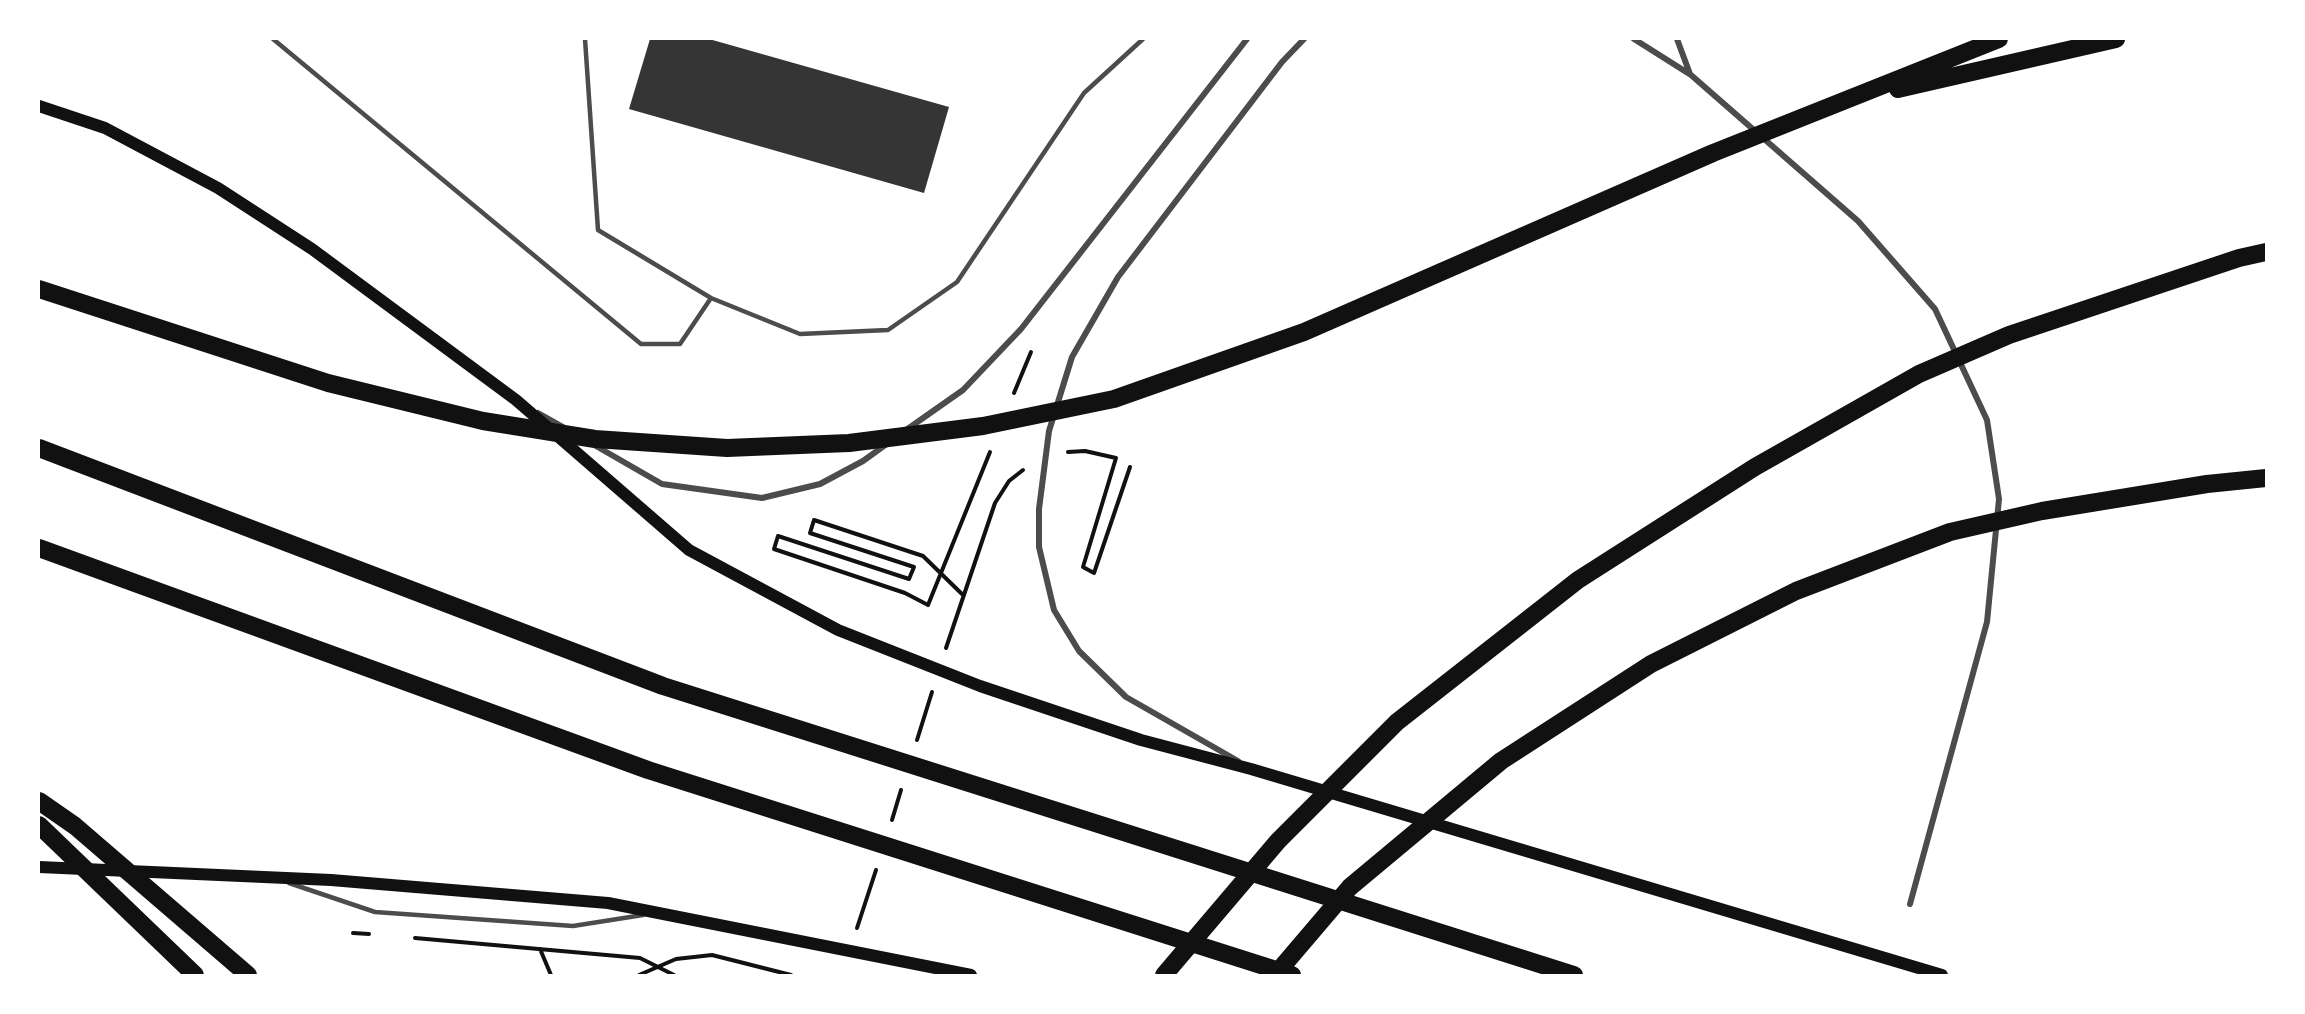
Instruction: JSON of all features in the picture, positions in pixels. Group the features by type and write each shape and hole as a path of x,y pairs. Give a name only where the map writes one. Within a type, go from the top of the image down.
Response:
{"highway":[{"path":"39,289 328,383 483,421 595,439 728,448 849,443 972,428 1114,399 1304,332 1713,153 1999,39"},
{"path":"1841,102 2116,39"},
{"path":"1164,975 1278,841 1397,722 1578,580 1755,467 1919,374 2009,335 2239,258 2266,252"},
{"path":"39,448 663,686 1574,975"},
{"path":"1275,975 1350,887 1501,760 1651,664 1796,591 1950,532 2042,511 2207,484 2266,478"},
{"path":"39,548 648,770 1292,975"},
{"path":"39,801 75,826 220,948 248,975"},
{"path":"39,825 193,973"}],"main road":[{"path":"39,106 105,128 218,188 312,249 516,400 689,550 838,630 980,686 1130,737 1251,769 1937,974"},
{"path":"39,867 272,877 608,903 971,975"}],"street":[{"path":"516,400 662,484 762,498 820,484 863,461 963,390 1021,329 1247,39"},
{"path":"1251,769 1126,697 1079,651 1054,610 1039,547 1039,509 1049,430 1072,357 1118,277 1282,62 1304,39"},
{"path":"1634,39 1690,75 1858,221 1935,309 1986,420 1999,499 1988,622 1910,904"},
{"path":"1677,39 1690,75"}],"lane":[{"path":"273,39 641,344 680,344 711,298"},
{"path":"585,39 598,230 711,298 800,334 888,330 957,282 1084,93 1143,39"},
{"path":"272,877 375,912 573,926 657,913"}],"path":[{"path":"1010,402 1032,349"},
{"path":"963,595 923,556 814,520 810,533 914,567 909,579 778,536 774,549 905,593 928,605 993,445"},
{"path":"1060,452 1085,451 1116,458 1083,567 1094,573 1130,467"},
{"path":"945,651 995,503 1009,481 1024,469"},
{"path":"913,752 934,685"},
{"path":"889,830 903,785"},
{"path":"857,930 878,863"},
{"path":"353,933 377,935"},
{"path":"412,938 640,958 674,975"},
{"path":"540,949 551,975"},
{"path":"639,975 676,959 712,955 790,975"}],"building":[{"path":"650,39 709,39 949,107 924,193 629,109"}]}
